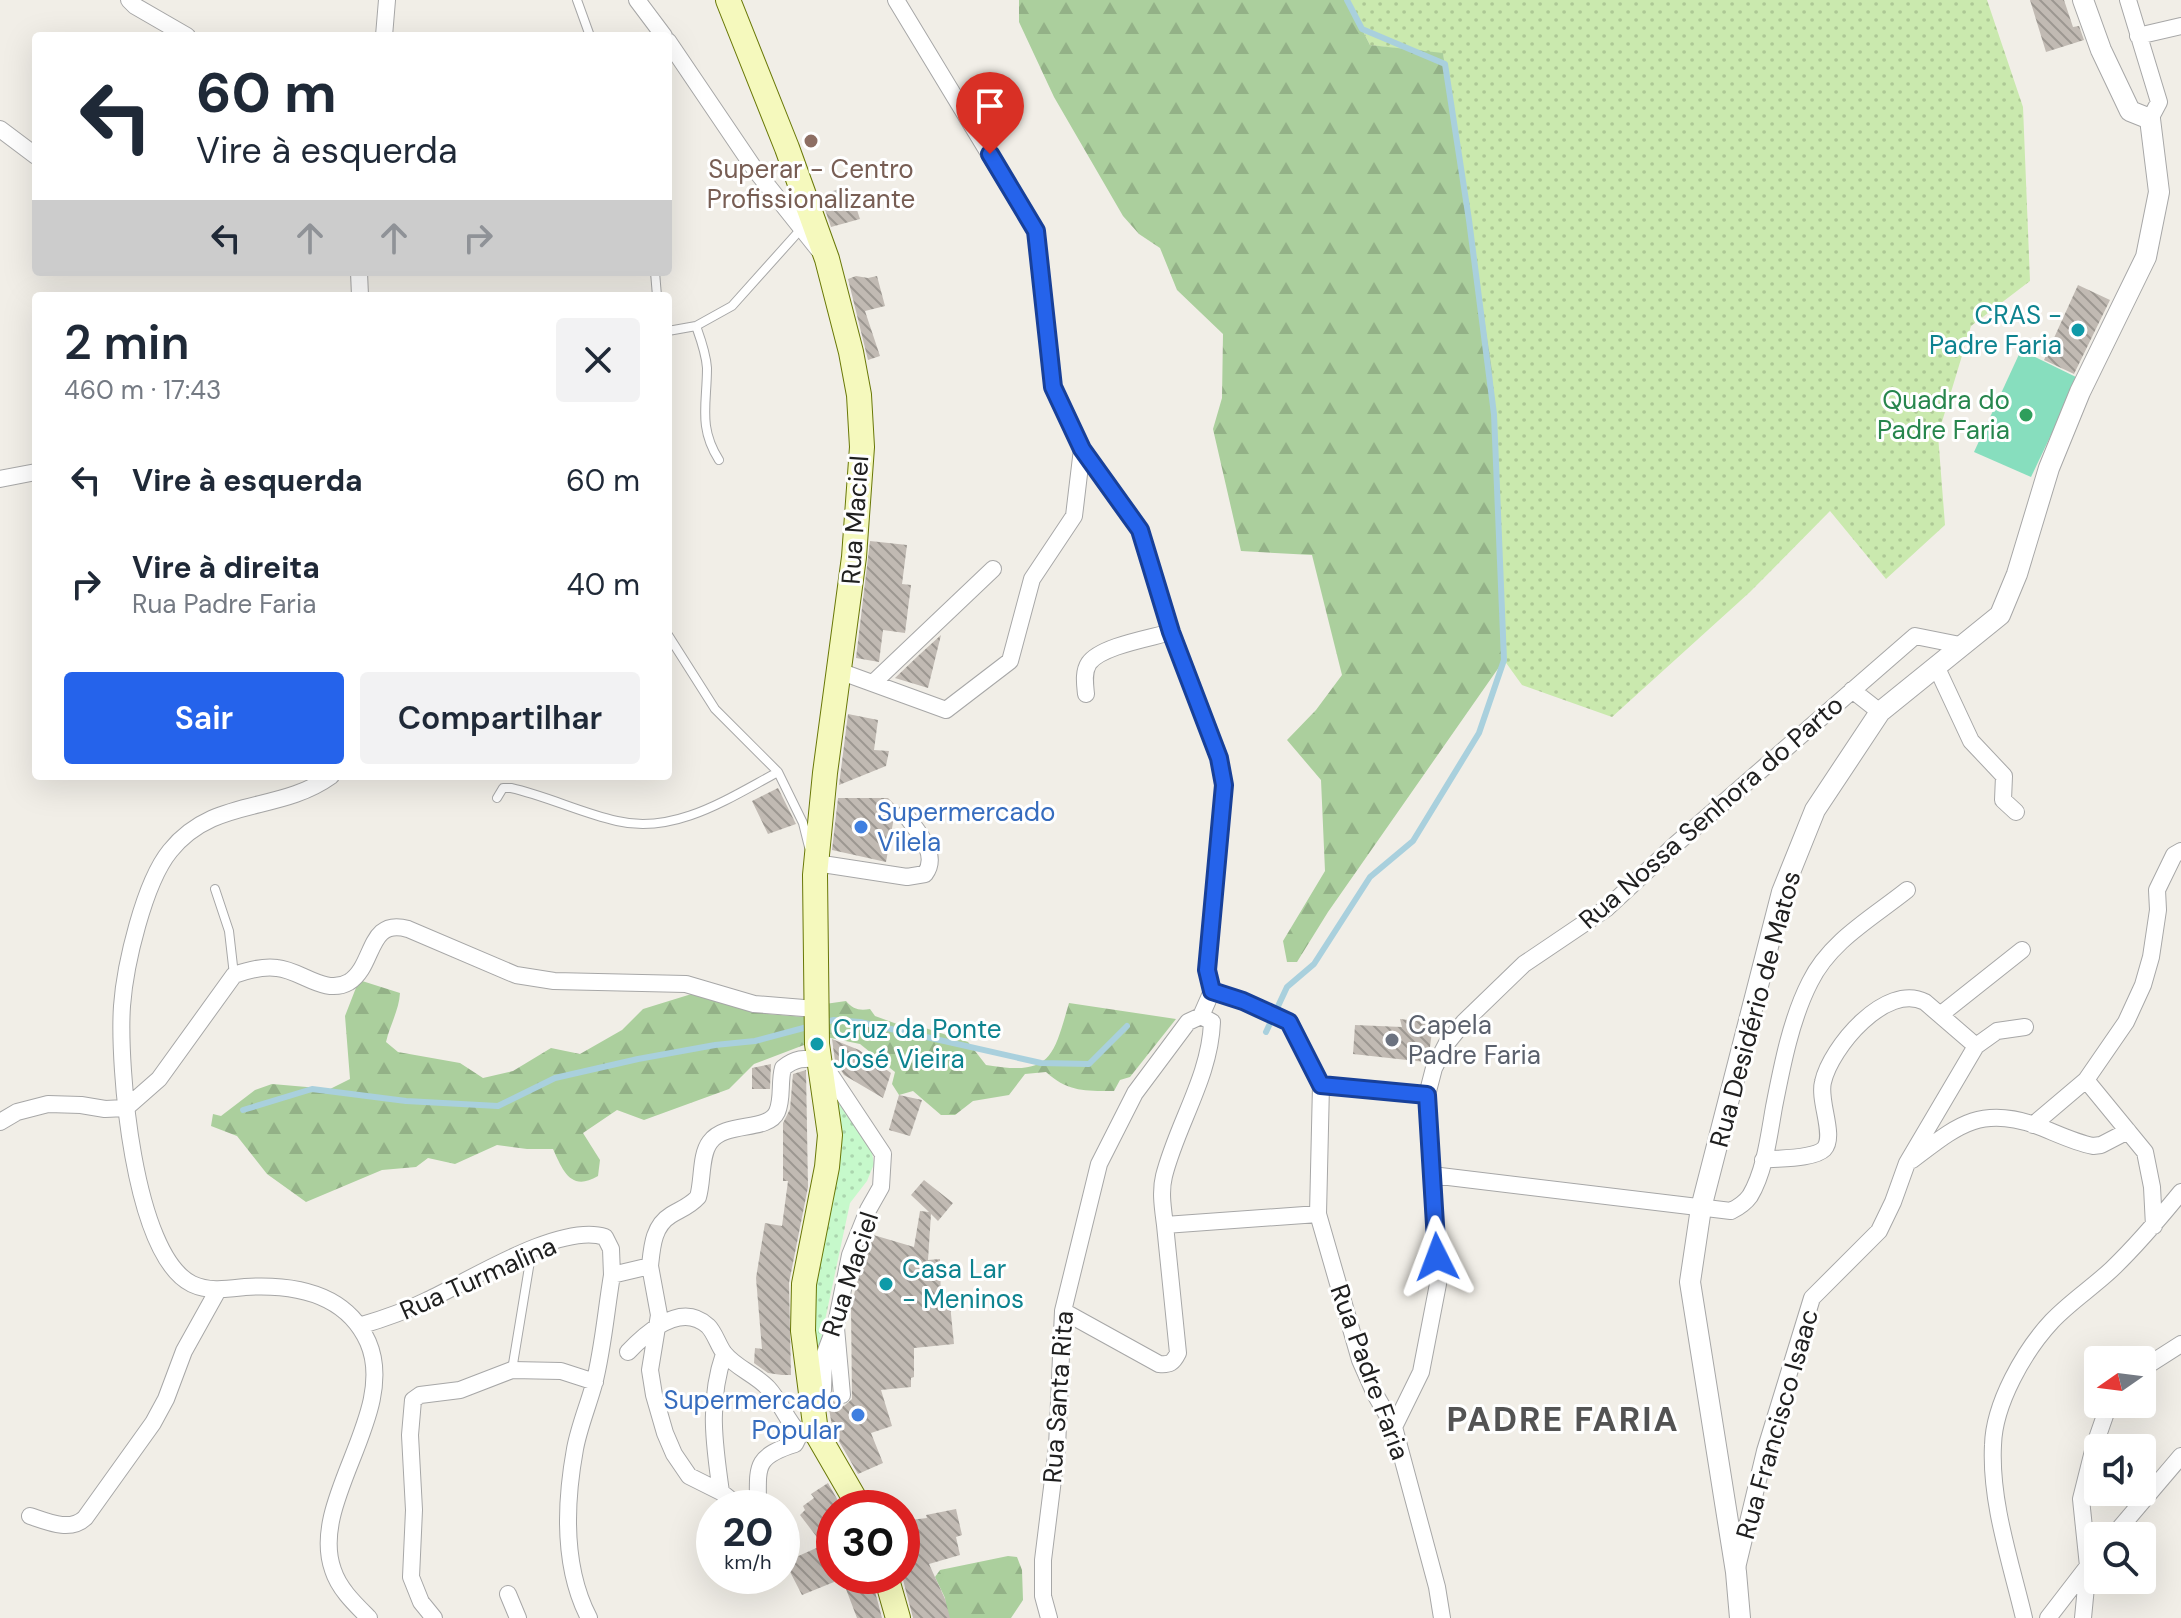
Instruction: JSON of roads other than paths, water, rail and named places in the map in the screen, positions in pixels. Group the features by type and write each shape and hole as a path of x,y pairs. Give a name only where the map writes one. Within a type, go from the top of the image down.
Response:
{"main road":[{"name":"Rua Maciel","path":"728,0 827,259 859,395 862,447 854,557 815,869 817,1033 830,1135 827,1167 804,1284 803,1331 809,1425 849,1490"},
{"path":"891,1594 898,1618"}],"street":[{"path":"384,32 387,0"},
{"path":"637,0 661,32"},
{"name":"Rua Santa Rita","path":"896,0 1036,231 1053,387 1082,449 1140,530 1171,632 1219,758 1224,785 1207,970 1212,991 1201,1016 1188,1022 1135,1093 1099,1164 1063,1311 1057,1447 1043,1560 1043,1596 1049,1618"},
{"path":"2083,0 2101,50 2130,111 2150,119 2159,102 2128,0"},
{"path":"136,2 181,32"},
{"path":"2138,36 2181,26"},
{"path":"672,47 733,138 827,259"},
{"name":"Rua Desidério de Matos","path":"1740,1618 1736,1572 1690,1282 1701,1208 1782,892 1815,810 1880,712 2000,615 2017,574 2049,468 2080,392 2146,257 2159,192 2150,119"},
{"path":"0,129 32,153"},
{"path":"839,671 946,710 1010,661 1032,579 1074,516 1082,449"},
{"path":"0,479 32,473"},
{"path":"873,683 993,569"},
{"path":"1086,694 1087,666 1092,659 1110,650 1171,632"},
{"name":"Rua Nossa Senhora do Parto","path":"1394,1427 1421,1372 1438,1284 1427,1095 1434,1068 1447,1043 1464,1022 1524,964 1607,908 1915,636 1960,645"},
{"path":"1936,666 1971,741 2004,776 2003,800 2016,812"},
{"path":"1852,690 1880,712"},
{"path":"324,780 306,791 211,817 183,837 159,868 139,925 122,1004 122,1049 126,1108 142,1199 163,1251 179,1275 194,1285 218,1290 263,1286 316,1293 341,1308 359,1326 369,1346 374,1375 370,1406 334,1515 329,1553 341,1587 369,1618"},
{"path":"815,869 907,877 925,874 930,863 926,844 905,814"},
{"path":"2033,1125 2086,1080 2126,1022 2143,985 2151,957 2158,910 2157,890 2174,855 2181,851"},
{"path":"1432,1175 1731,1211 1741,1205 1754,1187 1763,1160 1786,1054 1809,982 1826,957 1847,935 1907,890"},
{"path":"0,1122 17,1112 48,1104 126,1108 159,1079 234,975 249,970 279,968 320,984 336,986 349,981 360,971 381,932 398,926 516,975 554,981 686,984 754,1004 817,1033 783,1068 777,1111 771,1119 715,1136 708,1144 698,1197 659,1225 654,1236 650,1266 659,1304 658,1325 651,1350 654,1395 674,1454 689,1476 717,1490"},
{"path":"1940,1015 2022,950"},
{"name":"Rua Padre Faria","path":"1212,991 1289,1022 1321,1085 1318,1214 1360,1360 1394,1427 1437,1587 1442,1618"},
{"path":"1763,1160 1814,1154 1827,1145 1829,1138 1821,1102 1822,1083 1829,1065 1847,1040 1878,1008 1907,997 1917,997 1976,1046 1997,1031 2025,1027"},
{"path":"1063,1311 1159,1364 1174,1362 1178,1353 1165,1225 1164,1177 1194,1096 1211,1037 1212,1022 1201,1016"},
{"name":"Rua Maciel","path":"809,1425 823,1390 824,1356 836,1324 850,1255 881,1187 883,1154 817,1033"},
{"name":"Rua Francisco Isaac","path":"1736,1572 1765,1451 1812,1298 1879,1231 1907,1163 1976,1046"},
{"path":"2086,1080 2145,1152 2150,1165 2154,1226"},
{"path":"1321,1085 1427,1095"},
{"path":"1907,1163 1946,1134 1977,1118 2009,1118 2093,1146 2128,1131"},
{"path":"2024,1618 1994,1478 1992,1446 1995,1419 2036,1340 2054,1319 2111,1270 2154,1226 2181,1192"},
{"path":"1165,1225 1318,1214"},
{"name":"Rua Turmalina","path":"359,1326 400,1313 476,1274 532,1249 567,1238 597,1235 609,1242 612,1275"},
{"path":"589,1618 577,1591 572,1569 569,1517 575,1447 595,1382 612,1275 650,1266"},
{"path":"30,1516 68,1525 80,1523 85,1518 153,1423 166,1399 184,1351 218,1290"},
{"path":"628,1352 658,1325 678,1318 698,1320 709,1327 724,1354 768,1388 790,1425 809,1425"},
{"path":"836,1324 842,1395"},
{"path":"2156,1360 2181,1344"},
{"path":"721,1490 713,1411 716,1378 724,1354"},
{"path":"434,1618 421,1602 411,1577 415,1487 410,1435 413,1400 420,1395 460,1390 512,1370 561,1371 595,1382"},
{"path":"2086,1522 2081,1499 2104,1418"},
{"path":"759,1490 761,1463 766,1455 795,1444 809,1425"},
{"path":"2125,1522 2181,1456"},
{"path":"2048,1618 2084,1572"},
{"path":"508,1594 518,1618"},
{"path":"2083,1618 2087,1594"}],"lane":[{"path":"577,0 589,32"},
{"path":"672,330 696,326 732,306 801,229"},
{"path":"696,326 707,365 706,429 719,460"},
{"path":"672,641 715,709 778,772 803,823 815,869"},
{"path":"497,798 503,788 511,788 618,822 651,823 681,819 778,772"},
{"path":"215,889 229,931 234,975"},
{"path":"512,1370 532,1249"}],"waterway":[{"path":"1266,1032 1287,987 1314,964 1370,877 1413,841 1479,733 1504,660 1494,414 1445,64 1362,29 1347,0"},
{"path":"822,1023 834,1020 860,1022 1041,1063 1089,1064 1127,1026"},
{"path":"243,1110 312,1089 406,1101 498,1106 555,1078 638,1059 755,1041 811,1026"}],"place":[{"name":"Superar - Centro Profissionalizante","path":"811,141"},
{"name":"CRAS - Padre Faria","path":"2078,330"},
{"name":"Quadra do Padre Faria","path":"2026,415"},
{"name":"Supermercado Vilela","path":"861,827"},
{"name":"Capela Padre Faria","path":"1392,1040"},
{"name":"Cruz da Ponte José Vieira","path":"817,1044"},
{"name":"Casa Lar - Meninos","path":"886,1284"},
{"name":"Supermercado Popular","path":"858,1415"}],"district":[{"name":"PADRE FARIA","path":"1563,1419"}]}
